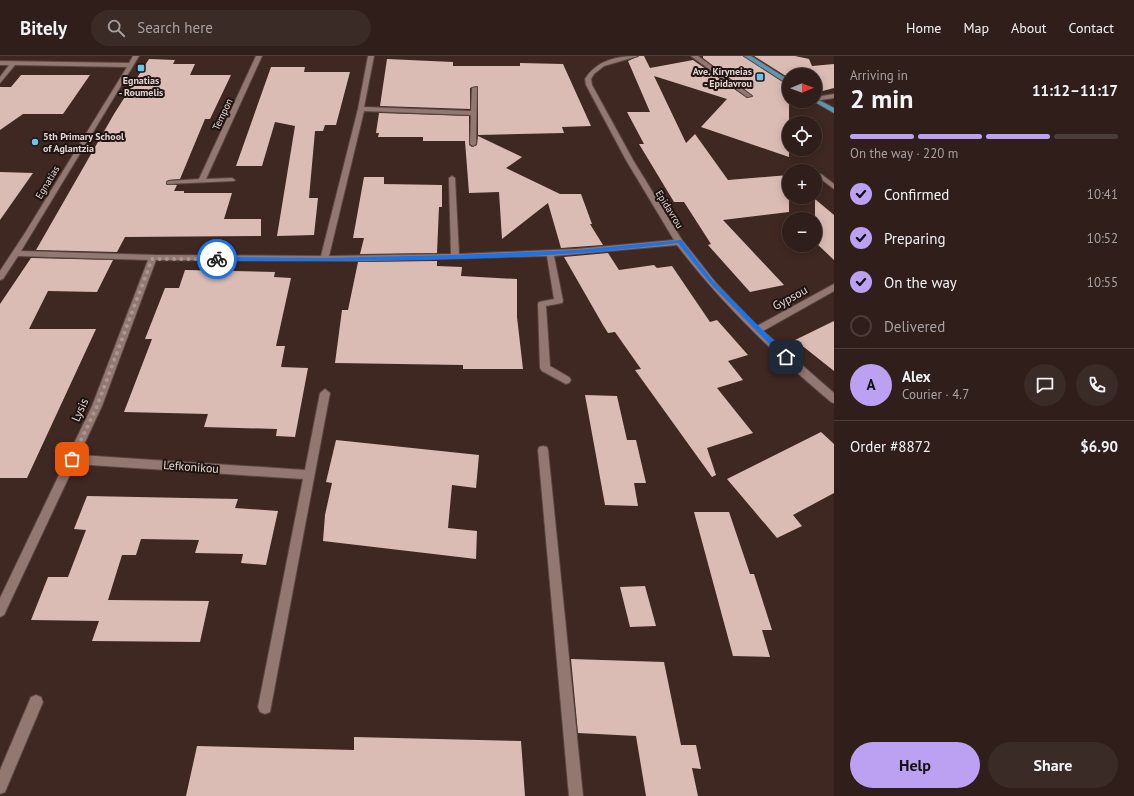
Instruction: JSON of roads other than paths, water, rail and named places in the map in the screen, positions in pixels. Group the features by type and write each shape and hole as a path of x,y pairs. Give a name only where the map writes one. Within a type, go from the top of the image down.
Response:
{"main road":[{"path":"747,56 782,78"},
{"path":"822,104 834,112"}],"street":[{"name":"Egnatias","path":"0,277 136,56"},
{"name":"Tempon","path":"202,180 259,56"},
{"path":"324,259 360,109 371,56"},
{"path":"600,56 608,61 635,56"},
{"path":"694,56 748,96"},
{"name":"Epidavrou","path":"608,61 593,71 588,79 589,85 633,167 679,242 712,282 757,330 805,375 834,399"},
{"path":"0,63 130,65"},
{"path":"0,81 13,64"},
{"path":"473,144 476,88"},
{"path":"822,99 834,96"},
{"path":"360,109 474,113"},
{"path":"822,177 834,187"},
{"path":"452,178 455,256"},
{"path":"169,183 202,180 232,180"},
{"path":"15,253 152,259 324,259 550,253 679,242"},
{"path":"550,253 559,301 542,304 545,368 566,380"},
{"name":"Lysis","path":"0,610 97,406 152,259"},
{"name":"Gypsou","path":"757,330 834,287"},
{"path":"265,707 325,393"},
{"path":"543,450 576,796"},
{"name":"Lefkonikou","path":"72,459 310,475"},
{"path":"0,787 36,702"}],"place":[{"name":"Egnatias - Roumelis","path":"141,68"},
{"name":"Ave. Kiryneias - Epidavrou","path":"760,77"},
{"name":"5th Primary School of Aglantzia","path":"35,142"}]}
